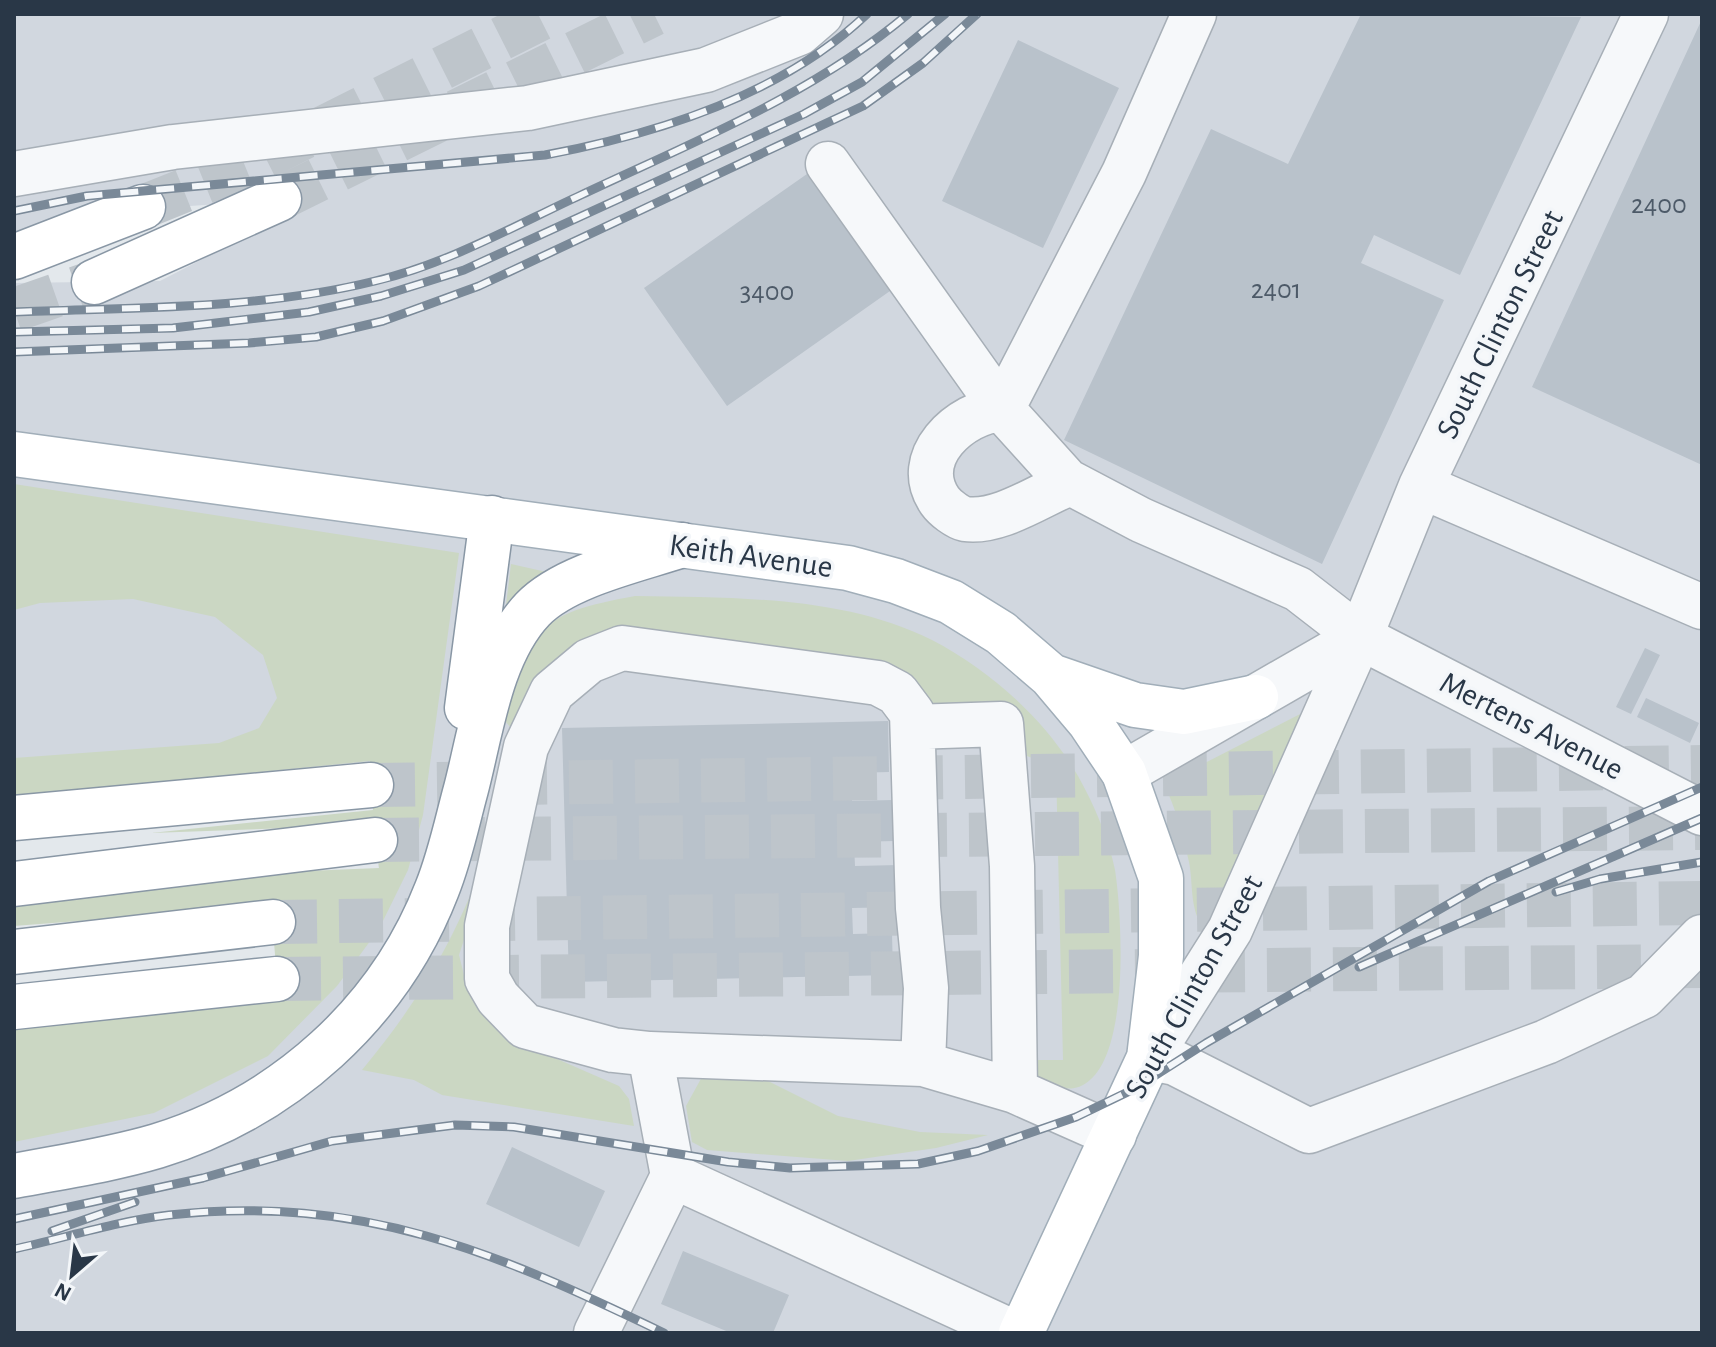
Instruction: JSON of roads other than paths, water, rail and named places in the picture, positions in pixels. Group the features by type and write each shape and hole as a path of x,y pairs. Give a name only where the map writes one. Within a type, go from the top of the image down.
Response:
{"main road":[{"path":"94,282 279,199"},
{"path":"14,257 143,207"},
{"name":"Keith Avenue","path":"14,454 816,562 896,581 951,602 1001,633 1051,676 1089,721 1124,773 1161,878 1161,956 1149,1058"},
{"path":"454,830 492,518"},
{"path":"14,1176 156,1146 223,1121 289,1081 342,1037 383,992 407,952 438,888 495,680 513,638 533,609 563,587 682,545"},
{"path":"1051,676 1135,705 1184,712 1256,697"},
{"path":"14,818 371,785"},
{"path":"14,884 375,840"},
{"path":"14,952 273,922"},
{"path":"14,1007 277,979"},
{"name":"South Clinton Street","path":"1021,1333 1149,1058"}],"street":[{"path":"14,174 173,147 528,108 706,70 799,33 821,14"},
{"path":"1070,483 999,515 964,519 944,506 931,488 931,463 946,435 981,411 1002,409 1124,173 1194,14"},
{"name":"South Clinton Street","path":"1149,1058 1230,930 1360,637 1421,486 1646,14"},
{"name":"Mertens Avenue","path":"828,164 1002,409 1070,483 1141,520 1298,589 1360,637 1699,809"},
{"path":"1421,486 1702,607"},
{"path":"1124,773 1360,637"},
{"path":"923,1064 926,988 918,908 913,727 912,713 897,693 878,683 622,648 589,661 552,692 526,747 487,926 487,979 498,998 525,1026 613,1050 650,1054 923,1064 1015,1091 1114,1135"},
{"path":"913,727 1001,724 1012,866 1015,1091"},
{"path":"1149,1058 1175,1063 1309,1131 1546,1042 1644,996 1702,937"},
{"path":"596,1333 673,1176 650,1054"},
{"path":"673,1176 1015,1333"}],"tunnel":[{"path":"143,207 257,161 550,14"},
{"path":"279,199 654,14"},
{"path":"14,310 94,282"},
{"path":"371,785 1702,767"},
{"path":"375,840 1702,828"},
{"path":"273,922 1702,903"},
{"path":"277,979 1702,966"}],"railway":[{"path":"14,211 87,196 545,155 588,146 674,122 758,88 834,42 867,14"},
{"path":"14,312 241,302 331,290 402,274 480,243 750,115 832,69 908,14"},
{"path":"14,332 173,328 309,312 381,296 464,270 804,114 862,82 945,14"},
{"path":"14,352 249,343 316,337 383,321 479,286 863,106 923,63 977,14"},
{"path":"14,1219 203,1178 332,1141 455,1125 514,1127 728,1162 790,1168 918,1164 978,1151 1076,1117 1134,1089 1206,1043 1489,881 1702,787"},
{"path":"1359,967 1702,818"},
{"path":"1556,892 1600,879 1702,862"},
{"path":"52,1231 135,1202"},
{"path":"14,1249 111,1225 169,1215 239,1211 304,1213 366,1222 426,1236 484,1255 543,1277 664,1333"}]}
